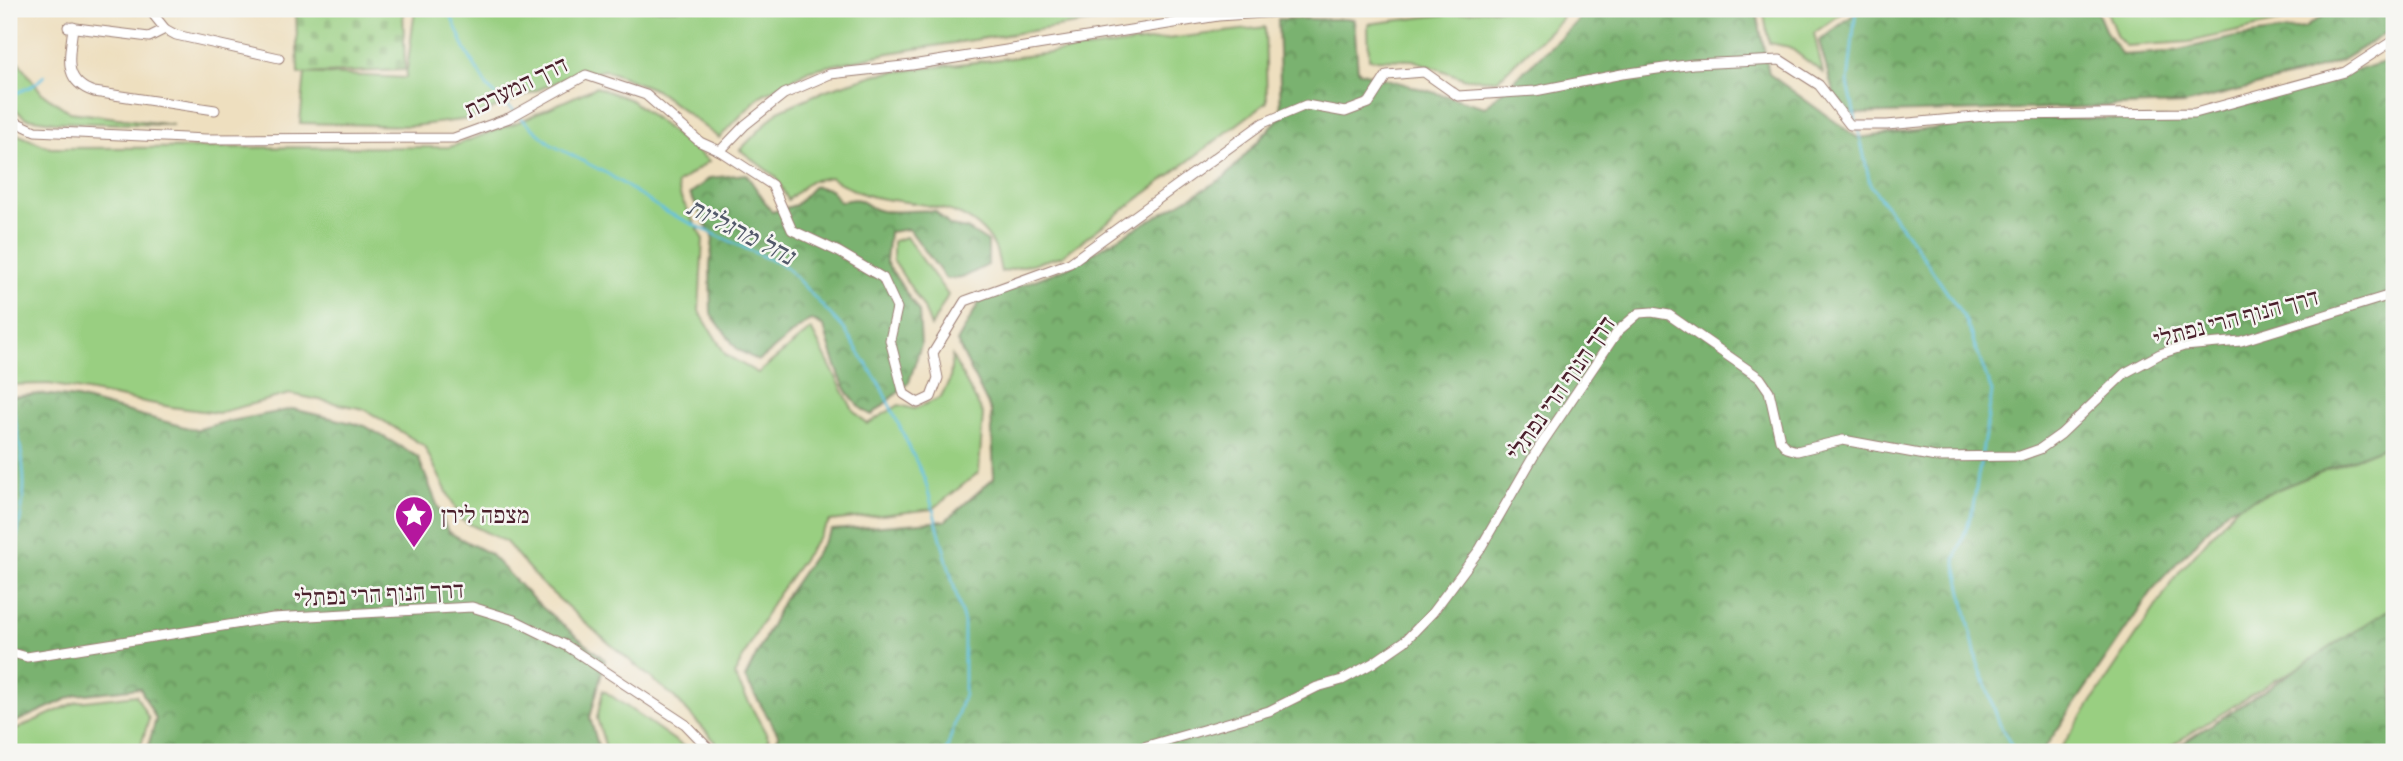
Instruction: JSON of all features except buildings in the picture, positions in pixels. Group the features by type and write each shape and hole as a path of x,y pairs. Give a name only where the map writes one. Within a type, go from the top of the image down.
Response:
{"street":[{"path":"149,9 165,29 188,39 279,58"},
{"path":"720,151 745,125 784,93 830,74 912,65 1218,16 1327,9"},
{"path":"165,29 149,37 70,27 70,69 75,81 82,88 94,92 215,110"},
{"name":"דרך המערכת","path":"9,119 35,131 206,139 454,138 509,118 586,75 646,95 700,142 720,151 772,186 792,230 839,252 883,278 897,308 890,340 898,374 904,394 918,403 931,397 938,378 933,353 965,302 1070,263 1263,123 1306,105 1345,112 1369,103 1387,75 1423,72 1458,96 1535,92 1622,74 1693,64 1780,60 1819,85 1850,125 1887,125 1997,115 2195,113 2345,72 2394,40"},
{"name":"דרך הנוף הרי נפתלי","path":"1126,752 1269,711 1317,687 1342,680 1373,663 1411,636 1432,613 1480,549 1536,452 1618,331 1639,313 1669,315 1760,378 1769,391 1780,440 1787,448 1797,451 1843,440 1936,457 1985,458 2020,456 2040,449 2061,434 2125,373 2160,354 2184,346 2241,341 2394,294"},
{"name":"דרך הנוף הרי נפתלי","path":"9,652 27,657 273,618 472,607 514,620 567,646 685,724 712,752"}],"green space":[{"path":"296,9 403,9 405,70 298,74"},
{"path":"415,9 1206,9 1122,17 889,53 810,70 760,96 719,138 656,90 605,70 568,77 470,119 412,126 300,123 305,73 406,78"},
{"path":"1490,9 1564,9 1560,21 1497,80 1466,79 1413,60 1369,59 1368,24"},
{"path":"1582,9 1756,9 1769,74 1858,138 2019,118 2196,119 2394,59 2394,430 2386,446 2226,510 2157,584 2042,752 769,752 779,736 745,678 784,599 832,530 945,521 994,478 991,411 957,342 980,301 1066,268 1225,177 1281,116 1278,19 1354,19 1358,71 1485,107 1577,22"},
{"path":"1763,9 1848,9 1814,33 1823,73 1789,47 1769,43"},
{"path":"1861,9 2096,9 2105,30 2122,55 2170,52 2235,37 2304,28 2334,9 2394,9 2394,28 2342,60 2303,74 2184,104 1852,114 1834,95 1819,41"},
{"path":"2106,9 2315,9 2301,17 2189,42 2126,46 2117,37"},
{"path":"1265,27 1267,102 1062,256 1001,272 995,249 984,232 958,214 927,205 872,197 830,177 810,181 788,200 776,177 740,150 778,111 826,90 877,74"},
{"path":"9,49 42,93 70,112 173,125 54,122 26,118 9,105"},
{"path":"596,87 631,100 709,161 677,184 681,198 703,238 699,311 726,355 758,373 811,329 853,410 867,424 899,405 914,409 940,398 950,380 952,356 983,414 979,472 933,509 830,521 772,603 734,675 769,739 756,752 725,752 674,697 541,583 506,542 461,520 424,446 364,409 290,394 218,413 49,384 9,385 9,131 51,148 450,147 518,122"},
{"path":"746,174 772,212 796,205 814,186 830,189 840,202 860,200 882,211 935,211 950,226 967,229 988,242 988,265 962,278 946,279 909,229 889,232 886,262 919,312 921,345 909,382 872,415 853,400 846,389 824,327 811,320 758,361 737,349 711,314 710,266 713,238 690,194 710,178"},
{"path":"906,237 948,295 931,327 924,308 893,260 893,241"},
{"path":"2363,373 2394,379 2394,606 2369,632 2273,681 2161,752 2058,752 2179,572"},
{"path":"42,394 77,398 196,430 293,409 365,426 418,457 448,532 490,554 537,603 605,660 590,718 600,752 149,752 148,746 156,719 140,688 76,695 9,725 9,397"},
{"path":"2394,606 2394,752 2169,752"},
{"path":"603,690 689,752 607,752 597,718"},
{"path":"136,695 149,719 141,745 142,752 9,752 9,732 77,702"}],"waterway":[{"name":"נחל מרגליות","path":"448,9 466,51 488,88 515,112"},
{"path":"1856,9 1848,83 1856,121"},
{"path":"11,116 12,95 34,85 44,76"},
{"name":"נחל מרגליות","path":"520,117 552,145 608,174 664,211 786,267 844,329 880,385 925,480 964,623 964,694 946,752"},
{"path":"9,161 11,122"},
{"path":"1858,127 1870,184 1965,319 1992,392 1972,513 1955,560 1977,661 2000,725 2015,752"},
{"path":"9,390 24,474 20,519 9,572"}],"place":[{"name":"מצפה לירן","path":"414,549"}]}
